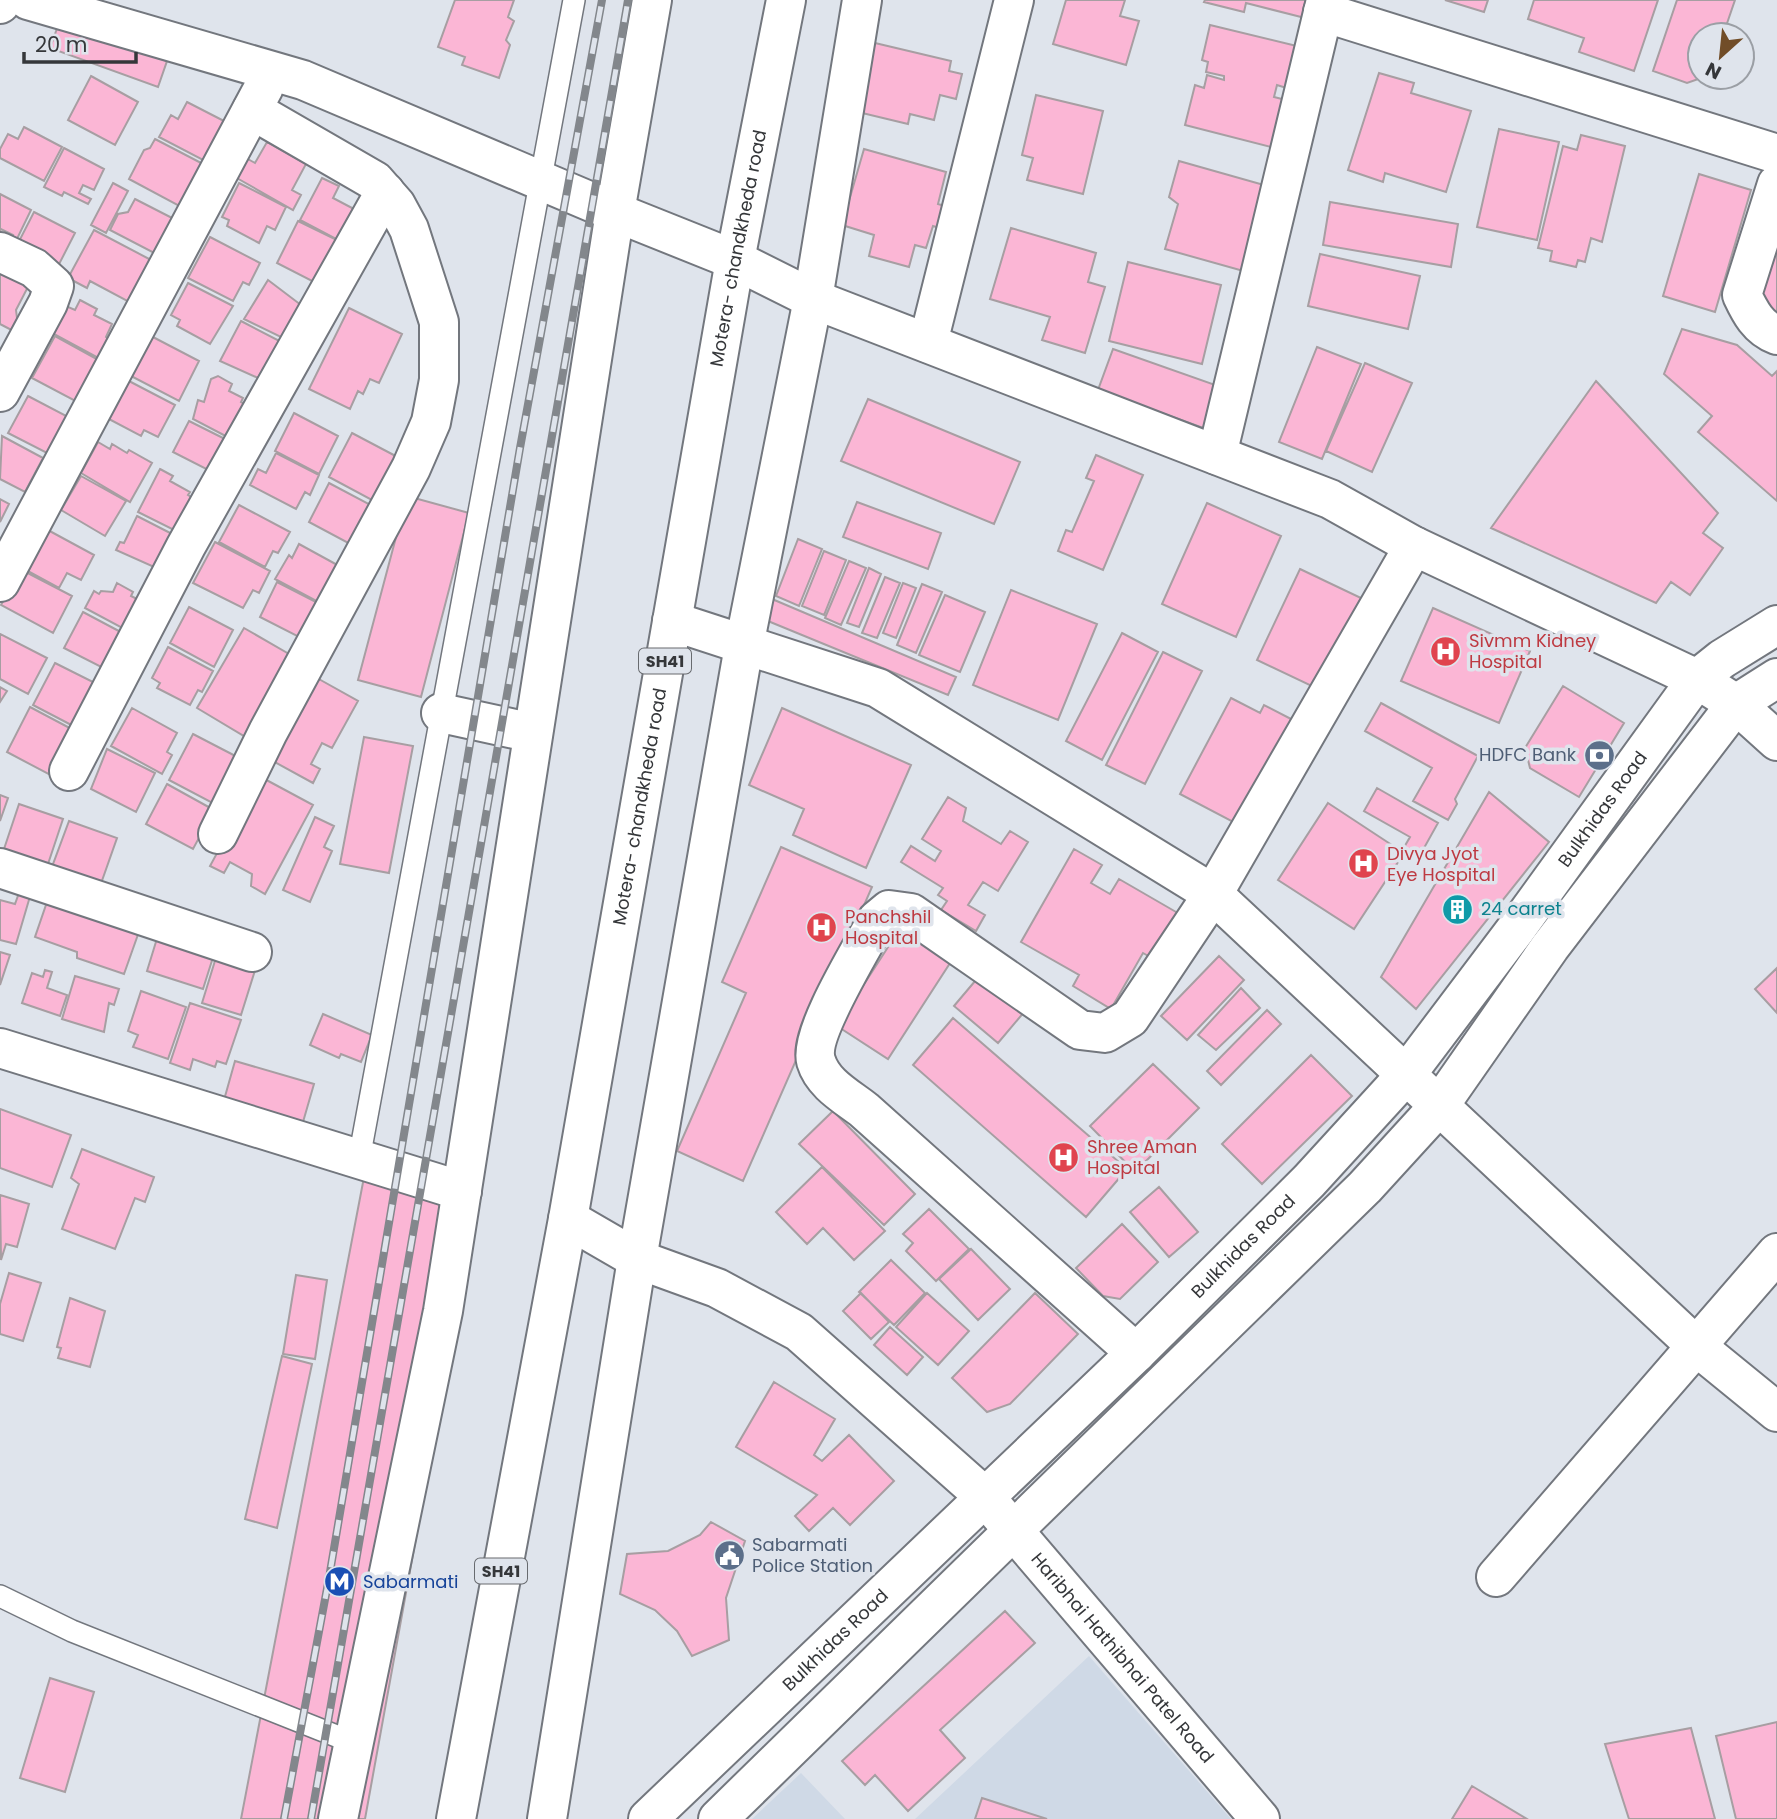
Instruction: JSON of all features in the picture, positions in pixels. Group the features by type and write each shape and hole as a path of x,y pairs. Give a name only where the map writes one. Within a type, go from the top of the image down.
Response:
{"street":[{"path":"29,0 273,70 735,260 813,299 1330,499 1414,546 1697,679 1736,704 1777,741"},
{"path":"338,1819 443,1311 615,212 652,0"},
{"name":"Motera- chandkheda road","path":"456,1819 568,1219 735,260 786,0"},
{"path":"547,1819 637,1259 744,646 813,299 862,0"},
{"path":"928,344 1014,0"},
{"path":"1217,455 1324,6 1777,154"},
{"path":"0,582 273,70"},
{"path":"218,834 268,732 411,468 432,422 439,380 439,321 409,229 396,205 375,181 252,110"},
{"path":"1777,184 1742,295 1751,314 1768,332 1777,335"},
{"path":"69,771 186,546 384,192"},
{"path":"0,252 34,268 54,286 48,303 0,391"},
{"path":"1136,1353 874,1119 828,1083 815,1060 819,1030 877,920 889,910 911,913 1080,1030 1105,1033 1130,1018 1213,894 1414,546"},
{"path":"672,621 878,688 1213,894 1696,1346 1777,1412"},
{"name":"Bulkhidas Road","path":"648,1819 1136,1353 1309,1181 1405,1076 1517,929 1697,679 1722,659 1777,625"},
{"path":"719,1819 1012,1529 1187,1364 1335,1217 1439,1105 1550,947 1736,704 1777,678"},
{"path":"441,712 533,733"},
{"path":"0,869 252,952"},
{"path":"0,1048 462,1191"},
{"name":"Haribhai Hathibhai Patel Road","path":"568,1219 637,1259 717,1288 799,1332 984,1496 1261,1819"},
{"path":"1496,1577 1777,1253"}],"lane":[{"path":"359,1159 574,0"},
{"path":"0,1596 72,1631 354,1743"}],"shaded area":[{"path":"1089,1656 1231,1819 915,1819"},
{"path":"801,1773 845,1819 752,1819"}],"building":[{"path":"455,0 514,0 508,17 514,21 506,40 510,45 499,78 462,65 465,57 438,47"},
{"path":"1066,0 1125,0 1120,16 1139,21 1126,65 1053,44"},
{"path":"1309,0 1305,18 1246,3 1244,12 1204,2"},
{"path":"1445,0 1488,0 1484,12"},
{"path":"1534,0 1658,0 1634,71 1579,52 1584,38 1528,19"},
{"path":"1677,0 1735,0 1728,21 1686,21 1686,83 1653,71"},
{"path":"59,23 167,61 158,87 50,48"},
{"path":"1210,25 1309,49 1293,90 1277,85 1274,97 1290,101 1283,150 1185,125 1195,85 1204,88 1207,75 1224,80 1224,76 1206,72 1208,62 1202,60"},
{"path":"875,43 951,61 949,71 962,74 956,99 940,95 934,120 910,114 908,124 858,112"},
{"path":"1379,73 1414,83 1411,93 1471,111 1446,192 1385,173 1383,182 1348,170"},
{"path":"91,76 138,102 115,145 68,120"},
{"path":"1036,95 1103,111 1083,194 1027,180 1033,158 1022,155"},
{"path":"187,102 224,121 203,160 159,137 171,115 178,119"},
{"path":"24,127 62,147 44,181 0,158 0,149 8,134 18,139"},
{"path":"1499,129 1559,142 1537,240 1477,227"},
{"path":"1581,135 1625,146 1602,242 1591,238 1585,262 1578,260 1576,267 1550,261 1552,251 1538,248 1563,146 1577,150"},
{"path":"155,139 205,165 183,208 129,179 144,150 150,148"},
{"path":"267,142 306,164 292,190 301,195 293,210 235,177 246,158 255,163"},
{"path":"64,148 104,169 94,190 83,185 79,193 91,199 88,204 64,192 62,196 44,187"},
{"path":"864,149 946,172 938,204 952,208 946,230 933,226 926,248 915,245 909,267 869,256 874,235 842,225"},
{"path":"1179,161 1271,187 1247,272 1165,249 1178,204 1169,197"},
{"path":"1699,174 1751,190 1715,312 1663,296"},
{"path":"322,178 339,186 333,198 354,209 338,240 300,220"},
{"path":"113,183 128,191 106,233 91,225"},
{"path":"239,183 286,207 275,230 267,226 259,243 227,226 229,220 222,217"},
{"path":"0,194 31,210 15,243 10,241 13,235 1,229 0,231"},
{"path":"135,199 178,221 160,256 110,230 118,214 128,212"},
{"path":"1330,202 1458,224 1451,267 1323,245"},
{"path":"1777,206 1777,317 1746,296"},
{"path":"34,212 75,233 55,272 14,251"},
{"path":"298,221 341,242 314,282 277,263"},
{"path":"1011,228 1096,253 1088,282 1105,287 1085,353 1042,340 1050,317 990,299"},
{"path":"94,230 153,261 131,303 90,281 87,288 68,278"},
{"path":"210,237 260,263 249,285 243,282 233,301 188,278"},
{"path":"1320,254 1420,276 1408,329 1308,306"},
{"path":"1128,262 1221,285 1202,364 1109,341"},
{"path":"0,269 29,285 16,310 19,334 0,324"},
{"path":"268,280 301,305 287,340 244,319"},
{"path":"188,283 233,306 210,344 177,326 180,320 171,315"},
{"path":"80,300 97,309 94,315 112,324 106,337 112,341 102,360 52,333 66,306 75,310"},
{"path":"349,308 402,334 379,383 370,379 363,394 358,391 350,409 309,389"},
{"path":"241,321 291,347 273,381 260,374 258,378 220,361"},
{"path":"1682,329 1737,345 1772,376 1777,371 1777,501 1698,432 1712,416 1664,374"},
{"path":"55,336 104,363 81,404 32,378"},
{"path":"151,336 199,361 179,401 131,376"},
{"path":"1317,347 1361,364 1322,459 1279,442"},
{"path":"1113,349 1221,387 1206,429 1098,390"},
{"path":"1365,363 1412,383 1372,472 1326,451"},
{"path":"218,376 232,384 229,391 243,398 241,402 248,406 237,442 193,419 198,400 204,402 211,379"},
{"path":"127,380 175,405 158,437 144,430 141,436 107,418"},
{"path":"1596,381 1718,513 1703,533 1723,548 1690,595 1671,582 1656,603 1491,528"},
{"path":"28,396 74,420 49,454 8,433"},
{"path":"868,399 1020,462 994,524 841,461"},
{"path":"294,413 338,436 319,474 275,451"},
{"path":"189,421 237,445 220,476 173,452"},
{"path":"352,433 407,462 383,506 329,477"},
{"path":"2,436 43,458 25,492 0,479"},
{"path":"98,442 110,449 112,444 127,453 129,450 152,463 130,502 81,473"},
{"path":"276,453 319,475 310,495 305,492 296,509 250,485 258,469 266,473"},
{"path":"1096,455 1143,475 1103,570 1058,551 1066,530 1072,532 1094,481 1086,478"},
{"path":"160,469 173,476 170,481 190,492 188,495 196,500 180,533 138,512"},
{"path":"81,476 126,501 105,536 61,510"},
{"path":"329,483 380,510 352,545 309,522"},
{"path":"407,496 469,513 421,697 358,680"},
{"path":"0,499 9,504 0,522"},
{"path":"857,502 941,533 928,569 843,537"},
{"path":"1207,503 1281,536 1236,637 1162,604"},
{"path":"239,505 290,532 278,553 273,551 265,567 219,542"},
{"path":"137,516 180,538 163,571 116,550 120,542 124,543"},
{"path":"46,529 94,555 81,580 67,573 59,588 24,569"},
{"path":"798,539 822,549 799,606 776,596"},
{"path":"215,542 270,571 259,593 253,590 243,608 193,583"},
{"path":"299,544 341,567 322,604 275,579 289,555 292,558"},
{"path":"824,551 846,560 824,615 802,606"},
{"path":"849,561 866,568 841,625 825,618"},
{"path":"869,568 881,574 859,627 847,623"},
{"path":"20,569 72,596 53,633 1,605"},
{"path":"1300,569 1361,598 1318,689 1257,660"},
{"path":"885,577 900,583 877,638 862,633"},
{"path":"277,582 318,603 301,638 260,617"},
{"path":"117,583 133,592 131,596 141,601 126,630 85,608 94,591 99,594 101,591 113,592"},
{"path":"903,583 916,588 896,638 883,633"},
{"path":"922,584 942,592 916,653 897,645"},
{"path":"1011,590 1097,624 1058,720 973,685"},
{"path":"945,595 985,612 960,672 919,655"},
{"path":"772,599 956,677 948,695 763,619"},
{"path":"189,607 233,630 214,667 170,643"},
{"path":"1433,608 1530,651 1499,723 1401,681"},
{"path":"83,612 132,638 113,673 64,648"},
{"path":"244,628 296,658 249,739 197,708"},
{"path":"1122,633 1158,652 1102,760 1066,741"},
{"path":"0,634 47,658 28,694 0,679"},
{"path":"168,647 213,671 202,692 198,690 190,705 157,688 160,683 152,678"},
{"path":"1163,652 1202,671 1145,784 1106,765"},
{"path":"55,663 97,684 79,729 33,705"},
{"path":"317,678 358,701 332,748 322,743 311,764 320,769 313,783 271,760"},
{"path":"1563,686 1624,723 1579,797 1530,768 1525,748"},
{"path":"0,687 7,691 0,702"},
{"path":"1231,698 1260,713 1264,705 1293,720 1237,824 1180,794"},
{"path":"1381,703 1478,756 1455,799 1457,804 1448,820 1413,801 1432,768 1365,731"},
{"path":"30,707 81,734 58,779 7,752"},
{"path":"132,708 177,733 167,752 172,755 162,774 111,746"},
{"path":"782,708 911,765 866,868 793,835 804,809 749,785"},
{"path":"193,734 247,762 222,808 169,780"},
{"path":"364,737 413,746 389,873 340,864"},
{"path":"107,749 155,773 136,812 91,789"},
{"path":"259,776 313,805 265,894 251,886 252,874 230,862 224,873 210,866"},
{"path":"167,784 214,810 193,849 146,824"},
{"path":"1377,788 1438,823 1419,857 1403,849 1410,837 1364,811"},
{"name":"24 carret","path":"1489,792 1549,842 1416,1009 1381,977"},
{"path":"0,795 8,798 0,821"},
{"path":"948,797 966,808 963,821 1001,844 1010,831 1028,842 998,891 983,882 968,905 985,915 976,931 941,910 947,901 938,895 943,888 901,862 911,846 935,861 941,851 922,839"},
{"path":"1328,803 1404,853 1354,929 1278,880"},
{"path":"19,804 63,819 47,867 3,852"},
{"path":"315,817 334,826 324,847 332,851 310,902 283,890"},
{"path":"69,821 117,838 98,892 49,875"},
{"path":"781,847 872,887 743,1181 677,1151 746,993 722,982"},
{"path":"1074,849 1102,865 1091,883 1110,894 1119,879 1183,916 1157,961 1143,953 1111,1009 1073,986 1079,975 1021,942"},
{"path":"20,890 31,893 16,944 0,940 0,900 15,904"},
{"path":"47,902 141,926 124,974 77,958 77,952 35,937"},
{"path":"901,927 952,960 888,1059 837,1026"},
{"path":"159,932 215,951 203,989 147,971"},
{"path":"218,951 257,964 241,1015 202,1003"},
{"path":"0,952 10,955 0,985"},
{"path":"1219,956 1244,980 1187,1040 1161,1016"},
{"path":"1777,968 1777,1013 1755,989"},
{"path":"45,970 52,972 47,988 67,995 60,1016 22,1003 32,973 43,977"},
{"path":"981,974 1025,1011 998,1043 954,1006"},
{"path":"75,976 119,989 114,1005 109,1003 104,1032 62,1019"},
{"path":"1241,988 1260,1008 1216,1050 1198,1035"},
{"path":"141,991 186,1007 168,1059 133,1047 138,1035 128,1031"},
{"path":"190,1003 241,1020 226,1064 217,1061 215,1067 193,1059 190,1070 170,1063"},
{"path":"1267,1010 1281,1024 1221,1085 1207,1071"},
{"path":"323,1014 372,1035 361,1062 341,1054 339,1058 310,1045"},
{"path":"953,1018 1127,1169 1086,1217 913,1065"},
{"path":"1311,1055 1352,1096 1262,1184 1222,1144"},
{"path":"235,1061 314,1084 303,1122 224,1100"},
{"path":"1153,1064 1199,1108 1135,1172 1090,1126"},
{"path":"0,1109 71,1135 52,1187 0,1168"},
{"path":"833,1111 915,1194 884,1225 799,1144"},
{"path":"82,1149 154,1177 145,1202 135,1198 115,1249 62,1229 79,1184 71,1178"},
{"path":"822,1167 885,1231 854,1260 823,1228 807,1244 776,1212"},
{"name":"Sabarmati","path":"365,1172 479,1190 365,1819 241,1819"},
{"path":"1159,1187 1198,1232 1169,1257 1130,1212"},
{"path":"0,1195 29,1204 17,1247 6,1244 1,1260"},
{"path":"929,1209 969,1249 936,1281 906,1251 913,1243 903,1234"},
{"path":"1122,1224 1158,1262 1120,1299 1103,1296 1076,1268"},
{"path":"971,1249 1010,1289 978,1320 939,1279"},
{"path":"891,1260 925,1293 894,1325 859,1292"},
{"path":"9,1273 41,1283 23,1341 0,1334 0,1304"},
{"path":"296,1275 327,1280 315,1359 283,1354"},
{"path":"861,1293 889,1322 871,1339 843,1311"},
{"path":"927,1293 969,1331 938,1365 896,1327"},
{"path":"1035,1293 1078,1334 1010,1404 987,1412 952,1378"},
{"path":"70,1298 105,1311 90,1367 58,1358 61,1348 57,1347"},
{"path":"890,1327 923,1357 907,1375 874,1345"},
{"path":"282,1356 312,1364 277,1528 245,1519"},
{"path":"774,1382 835,1419 814,1455 822,1461 849,1435 894,1481 850,1525 833,1508 809,1531 795,1516 817,1495 736,1447"},
{"path":"711,1522 745,1541 726,1598 729,1640 692,1656 677,1631 655,1610 620,1594 627,1554 668,1551 700,1535"},
{"path":"1005,1611 1035,1643 940,1730 965,1758 908,1811 875,1775 865,1785 842,1761"},
{"path":"50,1678 94,1692 65,1792 20,1778"},
{"path":"1777,1722 1777,1819 1736,1819 1716,1736"},
{"path":"1691,1728 1715,1819 1629,1819 1605,1744"},
{"path":"1472,1786 1527,1819 1452,1819"},
{"path":"982,1798 1047,1819 975,1819"}],"railway":[{"path":"284,1819 329,1578 520,448 602,0"},
{"path":"311,1819 628,0"}],"place":[{"name":"Sivmm Kidney Hospital","path":"1446,651"},
{"name":"HDFC Bank","path":"1599,755"},
{"name":"Divya Jyot Eye Hospital","path":"1364,864"},
{"name":"24 carret","path":"1458,909"},
{"name":"Panchshil Hospital","path":"822,927"},
{"name":"Shree Aman Hospital","path":"1064,1157"},
{"name":"Sabarmati Police Station","path":"729,1555"},
{"name":"Sabarmati","path":"340,1582"}]}
